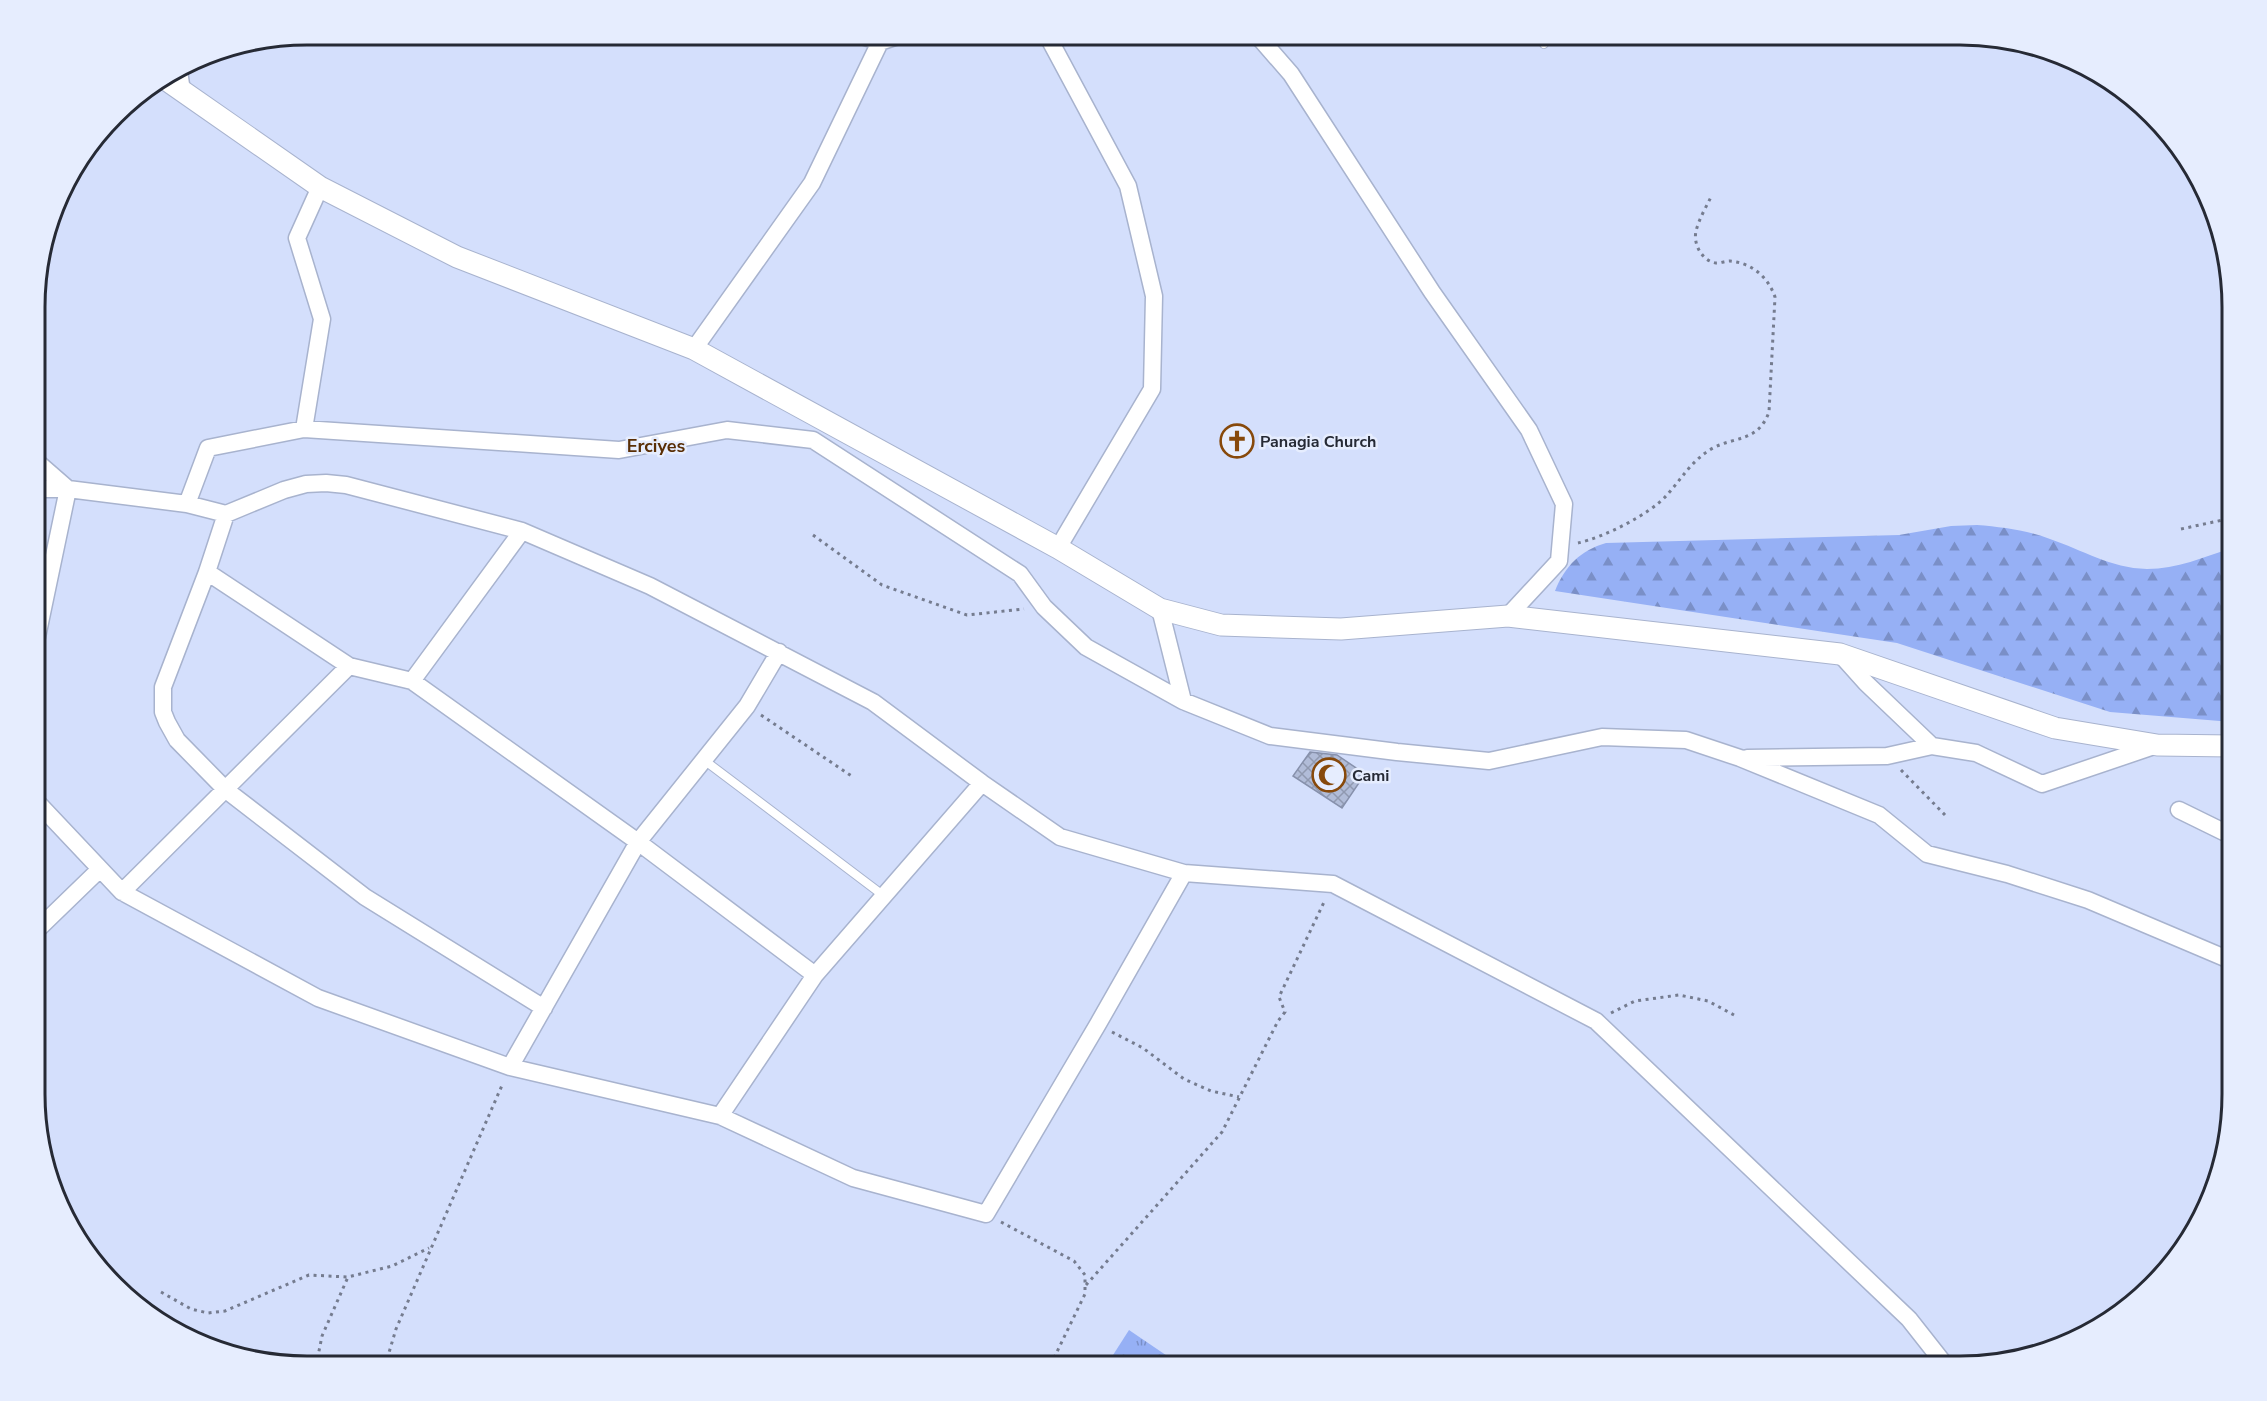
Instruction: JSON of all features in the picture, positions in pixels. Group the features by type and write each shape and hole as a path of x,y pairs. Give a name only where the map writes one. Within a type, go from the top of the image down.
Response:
{"street":[{"path":"693,349 812,183 879,45"},
{"path":"1053,45 1128,186 1154,296 1152,389 1058,548"},
{"path":"1266,45 1291,74 1432,292 1529,430 1564,504 1559,561 1509,616"},
{"path":"180,78 182,92"},
{"path":"171,83 320,187 457,257 693,349 1058,548 1160,609 1221,625 1341,629 1509,616 1840,654 2055,728 2157,745 2222,746"},
{"path":"304,429 322,320 297,238 320,187"},
{"path":"813,440 831,424"},
{"path":"187,504 208,448 304,429 620,450 727,430 813,440 1020,574 1044,607 1086,647 1184,700 1270,736 1397,753 1489,761 1602,737 1686,740 1740,758 1879,815 1927,854 2007,874 2088,900 2222,957"},
{"path":"45,469 68,489"},
{"path":"45,489 68,489 187,504 226,514 284,490 306,484 326,483 346,485 522,531 650,585 873,702 982,783 1060,837 1184,873 1333,884 1596,1021 1909,1319 1938,1356"},
{"path":"45,599 68,489"},
{"path":"226,514 207,572 166,675 162,700 167,722 177,740 226,790 365,897 544,1008"},
{"path":"412,681 522,531"},
{"path":"207,572 349,666 412,681 638,842 815,975"},
{"path":"1160,609 1184,700"},
{"path":"510,1067 638,842 747,706 779,652"},
{"path":"1840,654 1866,683 1932,746"},
{"path":"122,892 349,666"},
{"path":"1740,758 1887,756 1932,746 1976,753 2042,784 2157,745"},
{"path":"720,1116 815,975 982,783"},
{"path":"2179,810 2222,831"},
{"path":"45,811 122,892 318,998 510,1067 720,1116 853,1178 986,1214 1184,873"},
{"path":"45,922 100,869"}],"lane":[{"path":"704,760 884,896"}],"path":[{"path":"1560,547 1595,539 1627,524 1665,497 1691,465 1713,448 1749,436 1765,422 1768,412 1774,297 1771,287 1758,272 1738,263 1716,263 1702,254 1695,238 1696,230 1711,197"},
{"path":"2181,529 2222,520"},
{"path":"813,535 882,585 967,615 1044,607"},
{"path":"747,706 853,777"},
{"path":"1887,756 1944,815"},
{"path":"1086,1285 1222,1132 1278,1021 1285,1012 1279,997 1333,884"},
{"path":"1596,1021 1635,1001 1679,995 1708,1001 1734,1015"},
{"path":"1098,1024 1143,1048 1184,1079 1211,1091 1239,1097"},
{"path":"388,1356 396,1329 510,1067"},
{"path":"986,1214 1074,1261 1085,1275 1084,1294 1056,1356"},
{"path":"161,1292 191,1310 208,1313 225,1311 309,1275 348,1277 392,1266 431,1248"},
{"path":"318,1356 322,1336 348,1277"}],"green space":[{"path":"1977,525 2032,533 2109,562 2134,568 2169,567 2222,551 2222,721 2110,712 1897,643 1555,591 1575,560 1589,550 1606,543 1899,535 1951,526"},
{"path":"1129,1330 1167,1356 1112,1356"}],"building":[{"name":"Cami","path":"1310,752 1337,755 1365,774 1342,808 1293,776"}],"place":[{"name":"Panagia Church","path":"1237,441"},
{"name":"Cami","path":"1329,775"}],"district":[{"name":"Erciyes","path":"656,446"}]}
